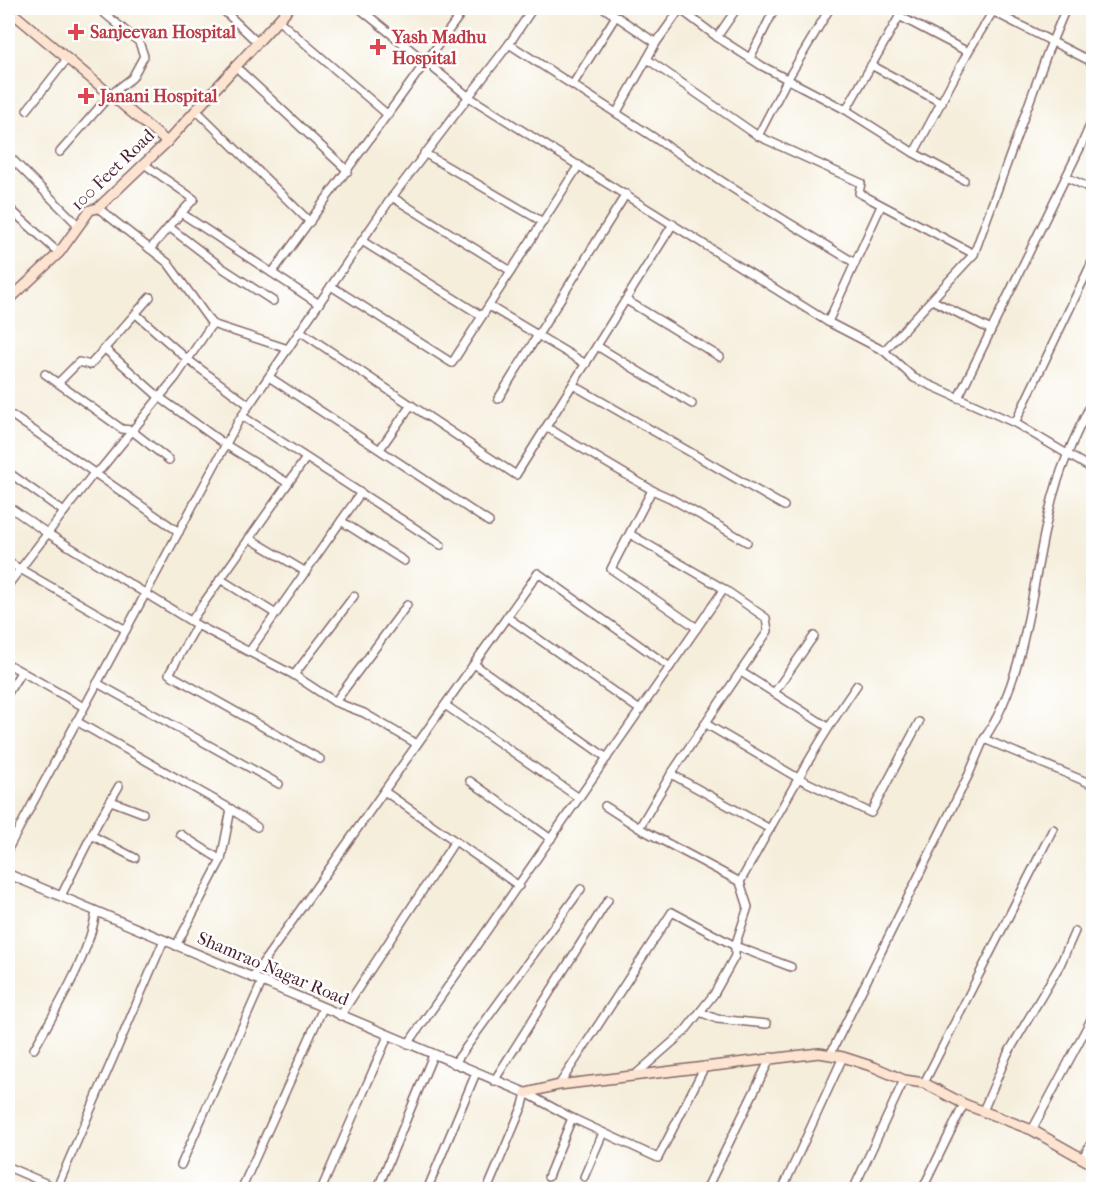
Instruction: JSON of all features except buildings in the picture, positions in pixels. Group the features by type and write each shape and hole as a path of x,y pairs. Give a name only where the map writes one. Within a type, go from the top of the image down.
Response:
{"main road":[{"name":"100 Feet Road","path":"9,297 59,253 90,210 98,208 167,142 288,8"},
{"path":"8,9 167,142"},
{"path":"526,1093 559,1085 771,1057 807,1053 830,1055 874,1067 904,1080 924,1083 964,1104 1032,1130 1094,1165"}],"street":[{"path":"60,152 110,95 132,78 144,56 139,42 98,8"},
{"path":"221,8 257,42"},
{"path":"359,8 469,97 828,322 884,351 914,378 1015,423 1094,470"},
{"path":"272,273 465,8"},
{"path":"8,849 242,416 392,197 509,44 533,8"},
{"path":"604,8 656,43"},
{"path":"617,112 656,43 680,8 717,37 787,81 846,110 914,153 964,180"},
{"path":"717,37 737,8"},
{"path":"750,58 775,8"},
{"path":"758,136 830,8"},
{"path":"846,110 904,8"},
{"path":"884,351 974,254 1066,8"},
{"path":"914,153 991,9 1094,63"},
{"path":"573,84 616,16"},
{"path":"899,16 968,52"},
{"path":"278,20 388,115"},
{"path":"509,44 740,193 855,263"},
{"path":"27,110 67,59"},
{"path":"647,59 758,136 861,183 859,193 974,254"},
{"path":"871,65 942,103"},
{"path":"236,66 348,171"},
{"path":"196,110 310,222"},
{"path":"958,398 1094,116"},
{"path":"424,153 543,222"},
{"path":"8,154 79,226"},
{"path":"144,164 194,199 150,249"},
{"path":"331,286 452,363 579,165"},
{"path":"1066,177 1094,190"},
{"path":"498,399 626,194"},
{"path":"392,197 511,272"},
{"path":"828,322 881,206"},
{"path":"8,207 59,253"},
{"path":"98,208 168,263 212,324 288,349"},
{"path":"181,213 319,304"},
{"path":"300,331 516,475 674,224"},
{"path":"169,227 224,269 273,301"},
{"path":"362,241 482,316"},
{"path":"1015,423 1094,258"},
{"path":"58,383 79,362 90,365 150,297"},
{"path":"626,300 720,357"},
{"path":"932,300 991,330"},
{"path":"489,306 586,364"},
{"path":"135,314 187,359 249,405"},
{"path":"8,585 94,473 101,469 130,430 159,397 212,324"},
{"path":"597,346 692,404"},
{"path":"105,349 159,397 226,446 288,483"},
{"path":"45,374 122,429 130,430 169,460"},
{"path":"269,377 489,522"},
{"path":"573,385 784,506"},
{"path":"830,1055 984,739 996,722 1015,674 1049,511 1067,453 1094,398"},
{"path":"380,449 411,405"},
{"path":"13,416 179,532"},
{"path":"242,416 441,545"},
{"path":"546,427 652,490 747,542"},
{"path":"306,458 220,579 194,623 169,674 320,759"},
{"path":"8,472 64,512"},
{"path":"652,490 611,569 697,628"},
{"path":"249,652 360,494"},
{"path":"8,506 47,533 194,623 294,675 335,702 364,713 417,744"},
{"path":"341,521 404,561"},
{"path":"630,534 724,589 766,618 768,631 671,774 639,828"},
{"path":"249,538 306,572"},
{"path":"8,562 126,630"},
{"path":"252,978 538,573 670,667"},
{"path":"220,579 276,614"},
{"path":"408,1044 724,589"},
{"path":"294,675 354,596"},
{"path":"335,702 407,605"},
{"path":"507,617 640,710"},
{"path":"774,693 814,636"},
{"path":"8,664 84,707"},
{"path":"474,664 607,758"},
{"path":"8,693 21,672"},
{"path":"741,672 828,727"},
{"path":"97,683 279,784"},
{"path":"740,882 828,727 857,685"},
{"path":"445,705 579,798"},
{"path":"76,721 231,809 257,827"},
{"path":"706,724 798,778 871,813 919,722"},
{"path":"984,739 1094,785"},
{"path":"671,774 770,828"},
{"path":"470,781 551,839"},
{"path":"61,896 119,786"},
{"path":"384,791 519,886"},
{"path":"111,801 142,813"},
{"path":"606,806 639,828 740,882 748,907 735,946 735,956 714,994 684,1032 635,1075"},
{"path":"176,946 221,860 231,809"},
{"path":"924,1083 1053,829"},
{"path":"180,834 221,860"},
{"path":"92,835 135,858"},
{"path":"340,1016 455,841"},
{"name":"Shamrao Nagar Road","path":"8,874 526,1093"},
{"path":"454,1064 581,889"},
{"path":"494,1081 608,900"},
{"path":"34,1050 68,988 94,925 96,912"},
{"path":"559,1085 672,912 735,946 791,967"},
{"path":"983,1111 1007,1055 1060,964 1075,931"},
{"path":"8,1167 57,1189 164,940"},
{"path":"181,1165 262,982"},
{"path":"241,1190 323,1008"},
{"path":"700,1012 717,1019 767,1024"},
{"path":"1032,1130 1094,1014"},
{"path":"321,1190 388,1036"},
{"path":"377,1190 433,1055"},
{"path":"706,1190 771,1057"},
{"path":"782,1190 843,1057"},
{"path":"487,1190 526,1093 572,1118 658,1158 705,1066"},
{"path":"428,1190 476,1073"},
{"path":"853,1190 904,1080"},
{"path":"922,1190 964,1104"},
{"path":"548,1177 572,1118"},
{"path":"584,1177 603,1133"},
{"path":"1082,1160 1094,1138"}],"place":[{"name":"Sanjeevan Hospital","path":"76,32"},
{"name":"Yash Madhu Hospital","path":"378,47"},
{"name":"Janani Hospital","path":"86,96"}]}
